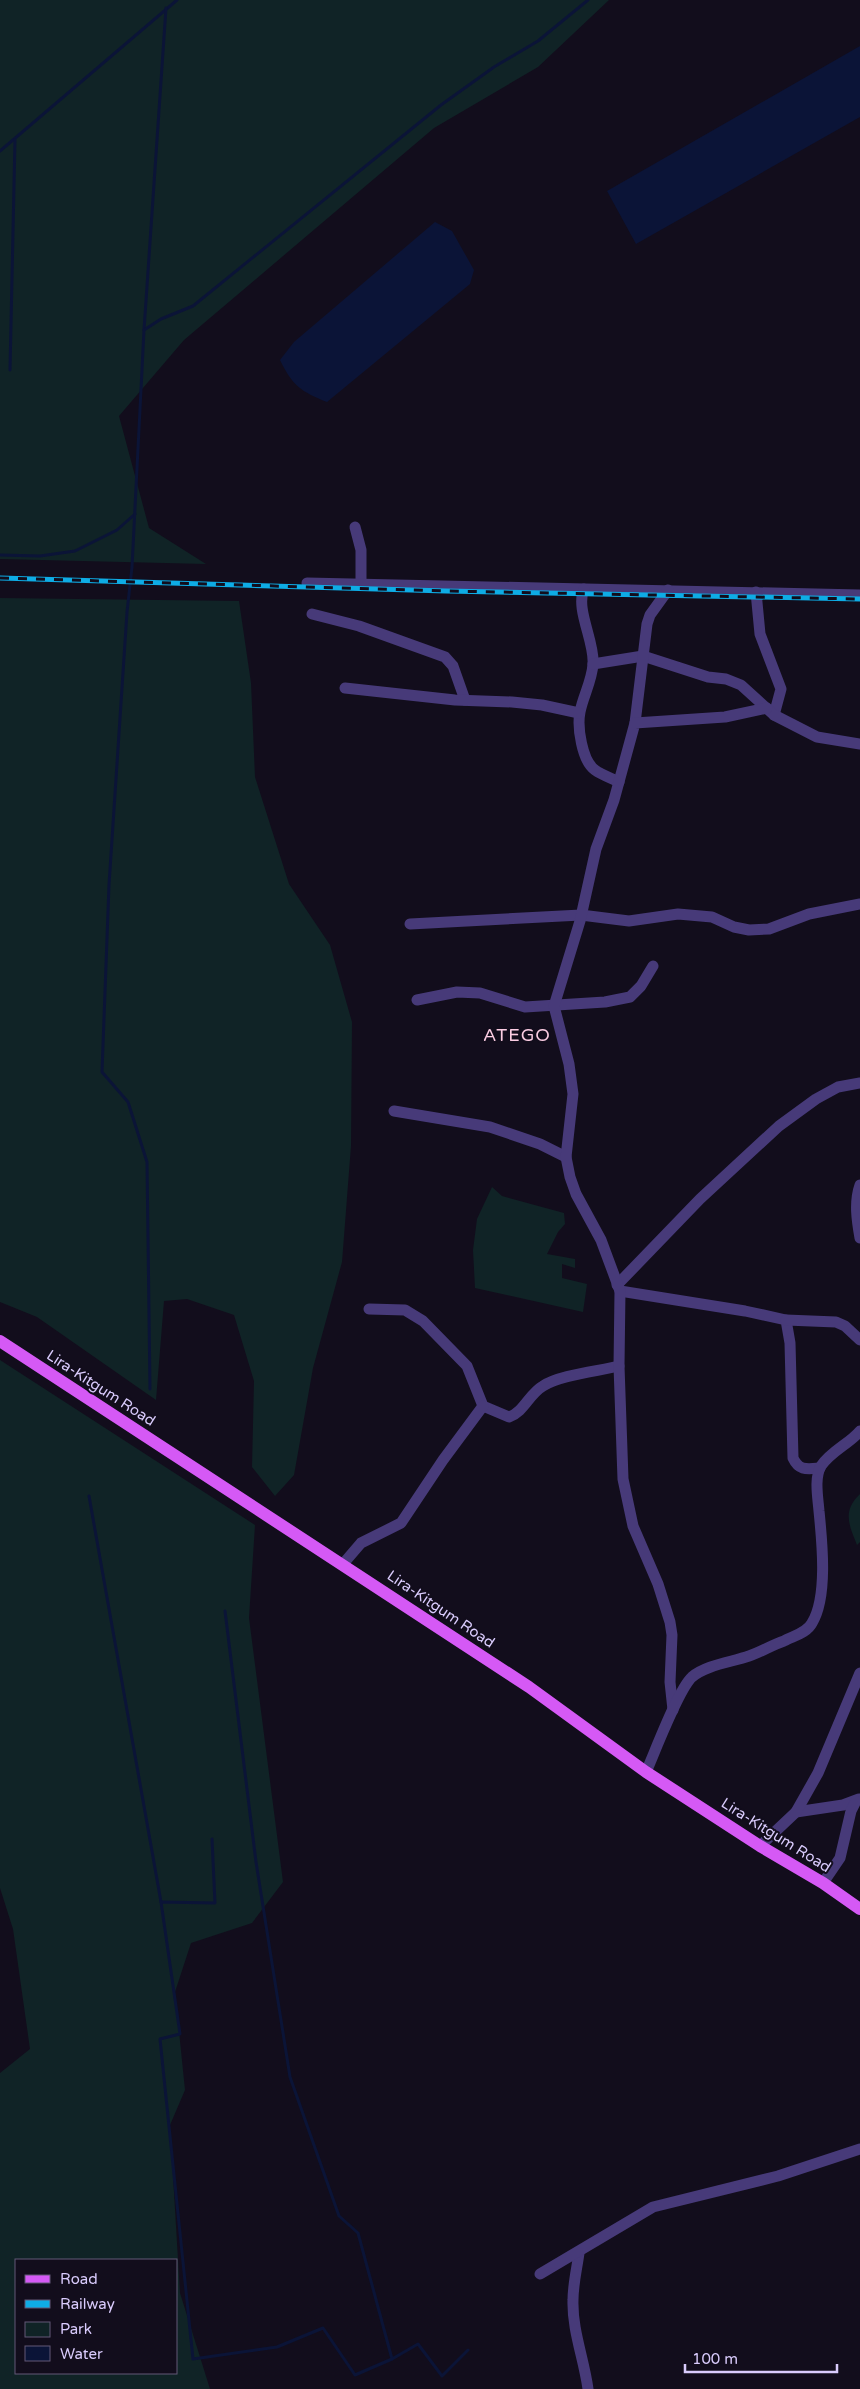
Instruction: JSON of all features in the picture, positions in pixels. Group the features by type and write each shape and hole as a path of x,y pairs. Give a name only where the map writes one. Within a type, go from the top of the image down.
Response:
{"main road":[{"name":"Lira-Kitgum Road","path":"0,1341 316,1550 343,1564 529,1687 646,1772 760,1846 823,1882 860,1909"}],"street":[{"path":"355,528 361,550 361,584"},
{"path":"307,583 860,595"},
{"path":"584,589 583,606 591,643 593,664 580,713 585,759 595,770 619,782"},
{"path":"668,590 650,615 645,634 635,723 619,782 596,849 581,915 554,1006 569,1064 573,1094 566,1157 576,1194 601,1240 618,1288 623,1479 633,1526 658,1584 670,1622 672,1635 670,1682 673,1710"},
{"path":"756,592 760,634 781,689 770,711"},
{"path":"312,614 359,626 445,657 453,666 465,700"},
{"path":"593,664 643,656 708,677 741,685 770,711 816,737 860,744"},
{"path":"345,688 465,700 542,705 580,713"},
{"path":"635,723 725,717 770,711"},
{"path":"410,924 581,915 630,921 678,914 712,917 734,927 749,930 769,929 809,914 860,904"},
{"path":"417,1000 465,992 480,993 525,1007 605,1002 630,997 641,986 653,966"},
{"path":"618,1288 700,1199 779,1126 816,1099 838,1087 860,1083"},
{"path":"394,1111 490,1127 540,1144 566,1157"},
{"path":"860,1185 857,1192 856,1219 860,1238"},
{"path":"618,1288 786,1320 836,1322 846,1326 860,1340"},
{"path":"369,1309 405,1310 423,1321 467,1366 483,1406 509,1417 517,1414 534,1392 548,1383 619,1366"},
{"path":"786,1320 790,1344 793,1458 796,1465 803,1469 820,1468"},
{"path":"343,1564 361,1543 401,1523 443,1460 483,1406"},
{"path":"646,1772 673,1710 688,1681 694,1675 767,1649 809,1628 812,1624 820,1603 822,1571 817,1491 820,1468 829,1457 851,1441 860,1431"},
{"path":"760,1846 796,1812 818,1773 860,1673"},
{"path":"796,1812 858,1800"},
{"path":"823,1882 840,1858 851,1811 858,1800"},
{"path":"540,2274 579,2253 593,2241 653,2207 778,2176 860,2149"},
{"path":"579,2253 573,2299 575,2325 582,2350 588,2389"}],"green space":[{"path":"0,0 609,0 538,67 434,128 184,340 119,416 149,528 206,564 0,559"},
{"path":"0,598 239,601 251,683 255,777 289,884 330,945 352,1022 351,1146 342,1262 313,1368 294,1475 275,1496 252,1467 254,1381 234,1315 187,1299 164,1301 156,1400 37,1317 0,1302"},
{"path":"492,1187 502,1196 564,1213 565,1224 558,1232 547,1254 575,1259 575,1268 562,1264 562,1278 587,1284 583,1312 475,1288 473,1250 477,1219"},
{"path":"0,1360 255,1525 249,1618 283,1882 252,1923 191,1943 175,1992 185,2090 170,2125 178,2259 15,2259 15,2374 178,2374 178,2259 180,2293 210,2389 0,2389 0,2073 30,2049 13,1929 0,1888"},
{"path":"860,1494 860,1542 857,1545 850,1525 849,1512 854,1500"}],"water":[{"path":"860,46 860,117 636,244 607,191"},
{"path":"435,222 452,231 474,270 470,284 327,402 310,395 298,387 280,360 294,342"}],"waterway":[{"path":"0,151 177,0"},
{"path":"150,1389 147,1162 128,1102 102,1072 109,885 127,612 132,567 144,330 161,319 193,306 441,105 494,67 538,41 588,0"},
{"path":"144,330 166,8"},
{"path":"10,370 15,140"},
{"path":"0,555 40,556 75,551 117,530 135,514"},
{"path":"89,1496 161,1902"},
{"path":"225,1611 256,1862 290,2077 339,2216 358,2233 392,2359"},
{"path":"212,1839 215,1903 161,1902 180,2034 160,2039 193,2359 277,2347 323,2328 355,2375 392,2359 418,2344 442,2376 468,2350"}],"railway":[{"path":"0,578 446,591 860,599"}],"district":[{"name":"ATEGO","path":"517,1035"}]}
